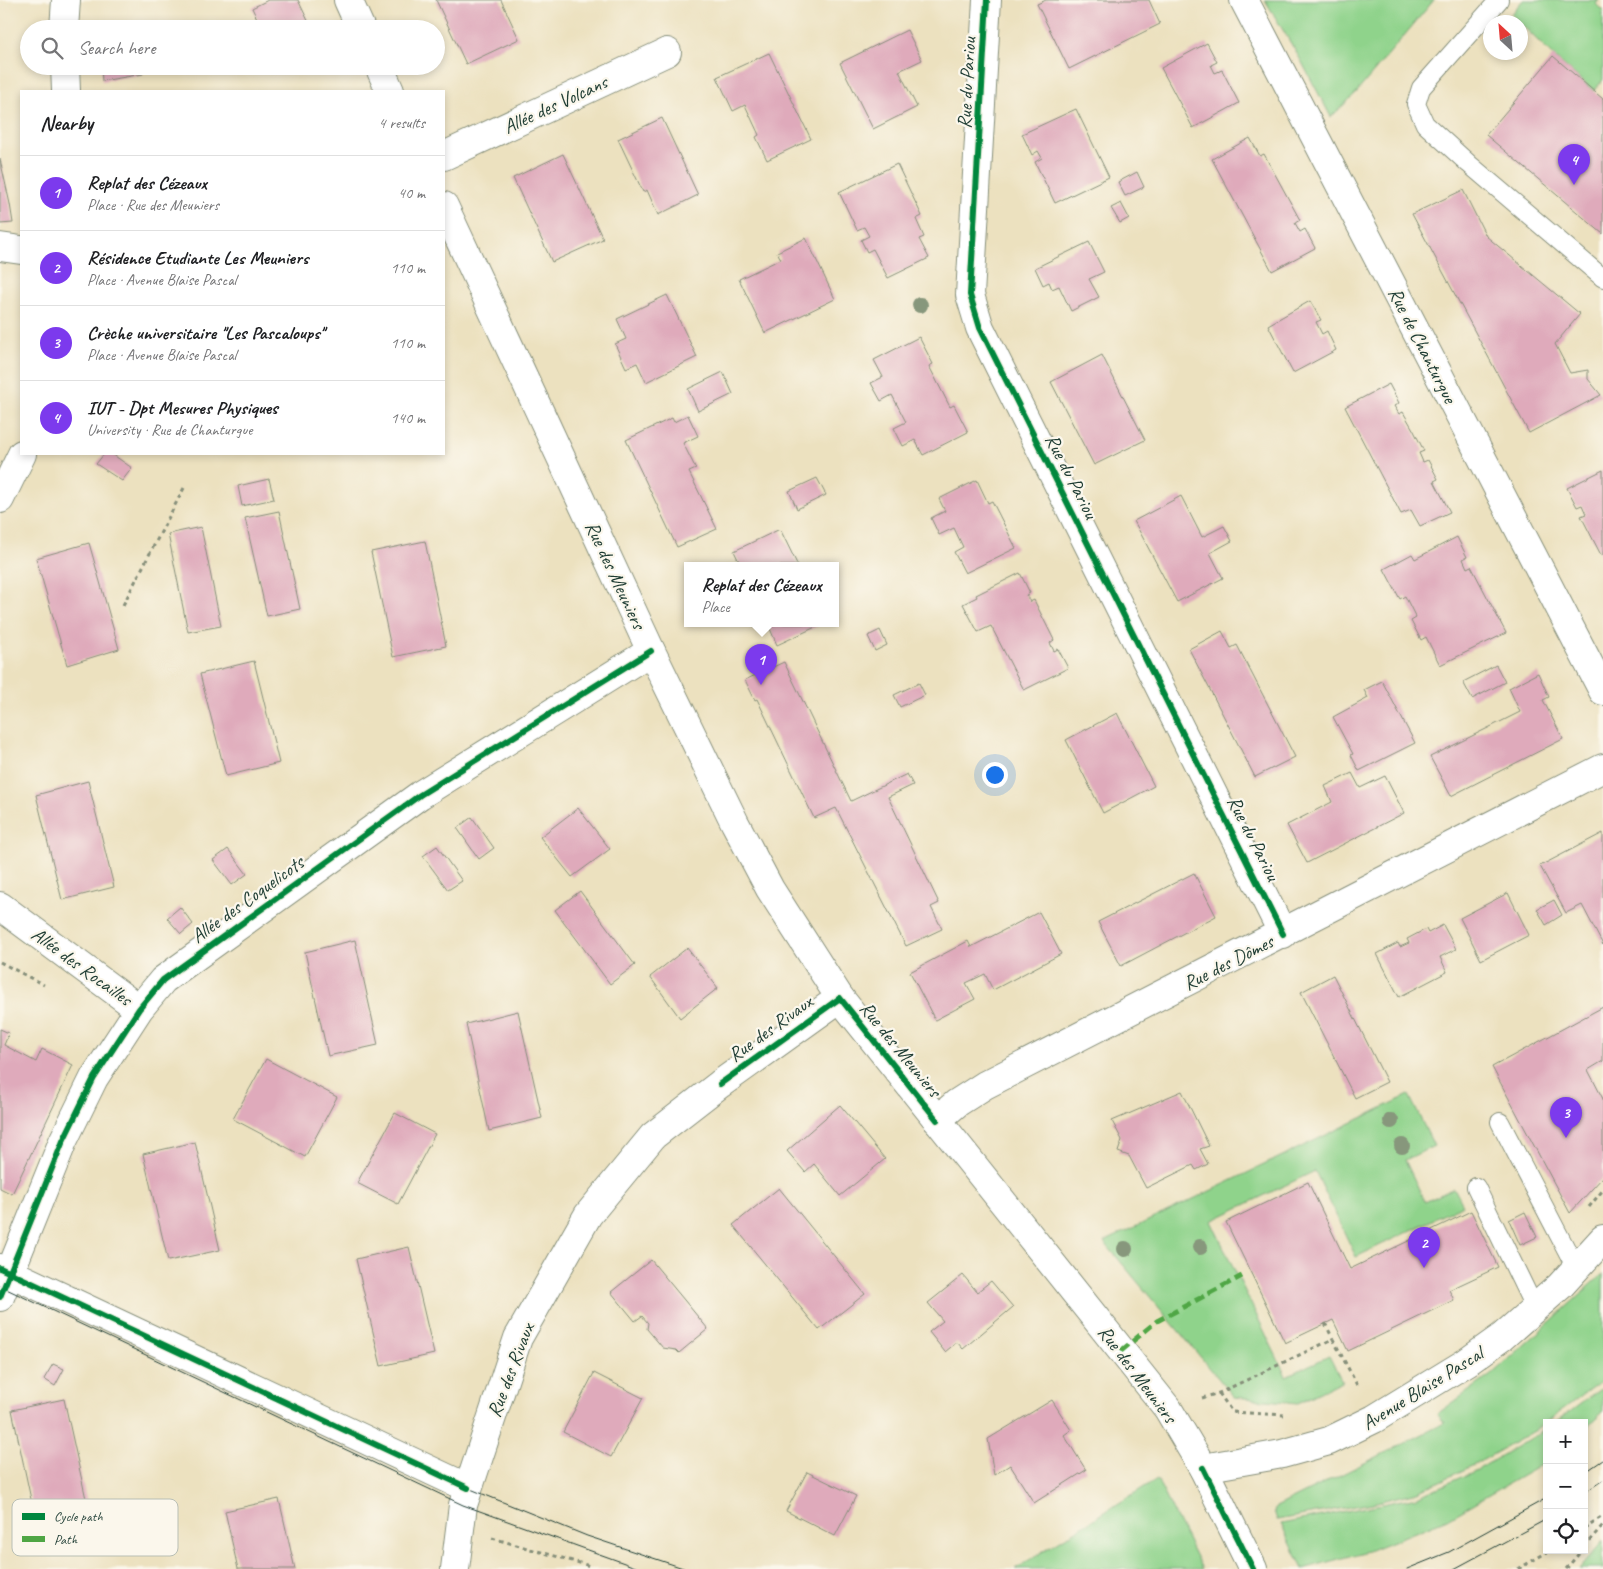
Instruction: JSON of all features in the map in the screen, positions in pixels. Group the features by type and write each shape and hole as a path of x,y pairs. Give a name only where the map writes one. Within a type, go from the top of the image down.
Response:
{"street":[{"path":"65,20 66,0"},
{"path":"348,0 357,20"},
{"name":"Rue du Pariou","path":"987,0 970,295 980,328 1283,934"},
{"name":"Rue de Chanturgue","path":"1244,0 1603,691"},
{"name":"Allée des Volcans","path":"445,156 667,52"},
{"path":"65,75 66,90"},
{"path":"383,75 390,90"},
{"name":"Rue des Meuniers","path":"445,208 651,651 735,823 766,881 840,998 1168,1409 1203,1468 1253,1569"},
{"path":"0,248 20,250"},
{"path":"0,499 22,455"},
{"name":"Allée des Coquelicots","path":"4,1279 19,1248 63,1141 94,1078 139,1009 163,980 420,795 651,651"},
{"name":"Rue des Dômes","path":"937,1120 957,1103 986,1085 1603,768"},
{"name":"Allée des Rocailles","path":"0,906 139,1009"},
{"name":"Rue des Rivaux","path":"455,1569 463,1505 518,1338 588,1215 652,1136 720,1084 840,998"},
{"name":"Avenue Blaise Pascal","path":"1203,1468 1282,1454 1329,1442 1374,1419 1467,1362 1502,1337 1534,1309 1603,1239"},
{"path":"4,1279 468,1488"}],"lane":[{"path":"1499,0 1421,88 1416,104 1425,124 1603,278"},
{"path":"1500,1122 1576,1268"},
{"path":"1476,1187 1534,1309"}],"path":[{"path":"123,605 185,486"},
{"path":"1561,1240 1603,1190"},
{"path":"1325,1323 1374,1419"},
{"path":"1168,1409 1219,1393 1333,1339"},
{"path":"1219,1393 1232,1412 1292,1416"},
{"path":"1588,1525 1603,1516"},
{"path":"1588,1543 1603,1525"},
{"path":"461,1532 495,1539 590,1566"},
{"path":"1518,1569 1544,1554"},
{"path":"1566,1569 1579,1554"}],"green space":[{"path":"1265,0 1434,0 1356,93 1331,117 1299,57"},
{"path":"1523,0 1599,0 1596,4 1603,11 1603,80 1594,91 1553,56 1528,31 1528,15 1511,14"},
{"path":"1409,1095 1434,1146 1405,1160 1425,1202 1454,1188 1463,1205 1356,1257 1315,1171 1211,1221 1286,1376 1329,1356 1342,1381 1298,1403 1234,1397 1104,1242"},
{"path":"1603,1274 1603,1379 1550,1419 1543,1419 1543,1425 1536,1430 1476,1464 1417,1492 1373,1503 1277,1520 1274,1511 1276,1507 1445,1423 1437,1414 1491,1375"},
{"path":"1603,1387 1603,1412 1588,1426 1588,1419 1560,1419"},
{"path":"1543,1431 1543,1462 1534,1469 1447,1519 1371,1550 1303,1569 1281,1524 1417,1497 1477,1470"},
{"path":"1157,1479 1202,1569 1015,1569"},
{"path":"1603,1541 1603,1569 1579,1569"}],"building":[{"path":"268,0 298,0 308,20 258,20 252,8"},
{"path":"436,0 501,0 519,39 466,64"},
{"path":"1046,0 1149,0 1160,24 1069,69 1037,4"},
{"path":"907,30 922,60 899,71 917,107 873,129 840,63"},
{"path":"1207,43 1217,62 1211,65 1215,73 1222,70 1239,103 1193,128 1161,68"},
{"path":"769,53 811,139 767,160 756,137 759,135 745,105 733,111 717,77"},
{"path":"1553,56 1603,99 1603,234 1486,135"},
{"path":"102,75 137,75 102,81"},
{"path":"1076,109 1109,177 1055,203 1035,162 1042,158 1038,151 1032,155 1022,134"},
{"path":"662,118 698,195 658,215 647,190 643,192 618,139"},
{"path":"1250,138 1260,156 1264,154 1300,220 1295,223 1300,232 1305,229 1315,248 1272,271 1212,159"},
{"path":"563,154 603,239 552,262 513,178"},
{"path":"0,159 10,204 13,223 0,224"},
{"path":"897,164 922,216 916,219 924,237 919,239 929,258 888,278 873,249 867,252 861,240 869,236 864,227 857,230 839,192"},
{"path":"1137,172 1144,187 1125,196 1118,182"},
{"path":"1463,190 1486,236 1580,314 1555,344 1570,373 1588,370 1588,379 1601,395 1529,433 1412,214"},
{"path":"1121,203 1129,218 1120,223 1111,208"},
{"path":"806,238 835,299 765,333 739,279 781,259 777,252"},
{"path":"1089,242 1104,272 1089,279 1099,297 1071,311 1059,286 1052,289 1049,282 1043,285 1035,268"},
{"path":"667,295 697,357 646,382 637,363 626,368 615,344 626,339 617,319"},
{"path":"1310,301 1321,320 1316,322 1322,334 1327,331 1336,350 1293,373 1268,325"},
{"path":"919,337 933,364 929,366 950,407 954,405 968,432 923,455 915,440 903,446 894,428 906,422 892,395 881,401 871,383 883,377 874,360"},
{"path":"1102,355 1145,440 1094,465 1051,382"},
{"path":"723,372 733,394 698,411 688,389"},
{"path":"1389,384 1399,403 1394,406 1399,414 1403,412 1414,431 1424,451 1419,453 1423,462 1428,460 1438,479 1434,481 1450,512 1420,526 1411,510 1401,514 1345,407"},
{"path":"688,415 698,436 683,443 696,469 689,472 717,529 677,547 626,440 672,418 674,422"},
{"path":"103,455 113,455 132,468 122,481 96,464"},
{"path":"1603,470 1603,554 1601,555 1581,516 1586,514 1582,505 1577,507 1567,488"},
{"path":"817,478 826,495 797,509 789,491"},
{"path":"269,479 274,499 242,506 238,486"},
{"path":"977,480 988,503 992,501 1016,548 965,573 954,552 963,547 954,528 939,535 931,518 945,511 939,499"},
{"path":"1181,496 1202,537 1224,526 1232,541 1210,553 1223,578 1177,602 1134,521"},
{"path":"279,511 300,609 267,616 245,518"},
{"path":"201,527 221,626 188,632 168,534"},
{"path":"780,529 796,562 739,562 734,551"},
{"path":"1457,537 1467,557 1463,559 1467,568 1471,566 1506,633 1440,665 1426,637 1421,640 1411,621 1416,618 1405,596 1400,599 1384,569 1412,554 1415,559"},
{"path":"425,541 446,646 393,657 371,552"},
{"path":"89,543 119,649 67,665 36,558"},
{"path":"1020,573 1030,593 1026,595 1030,602 1034,600 1054,640 1050,643 1054,651 1058,649 1068,668 1024,690 991,626 978,632 963,604 977,597 976,595"},
{"path":"769,627 816,627 777,645"},
{"path":"880,630 887,645 875,651 868,636"},
{"path":"1222,631 1231,648 1237,645 1295,757 1255,777 1189,649"},
{"path":"254,661 279,763 226,776 200,674"},
{"path":"784,662 851,801 907,774 913,785 888,797 939,903 931,907 942,929 906,946 836,808 814,818 757,699 755,700 745,680"},
{"path":"1496,665 1505,682 1472,699 1463,682"},
{"path":"1538,673 1549,697 1543,700 1563,739 1451,796 1430,757 1520,712 1509,688"},
{"path":"1382,681 1415,743 1359,771 1351,755 1353,754 1333,717 1368,698 1364,690"},
{"path":"919,683 925,695 900,707 894,695"},
{"path":"1117,713 1154,786 1103,813 1066,740"},
{"path":"1352,773 1360,788 1385,776 1404,813 1307,863 1287,825 1332,802 1325,786"},
{"path":"88,781 114,887 62,900 36,795"},
{"path":"578,808 610,849 572,877 540,837"},
{"path":"472,817 494,848 479,859 457,828"},
{"path":"1603,833 1603,945 1582,905 1566,913 1540,866"},
{"path":"437,846 462,881 448,890 423,856"},
{"path":"228,849 247,874 232,885 213,860"},
{"path":"1194,873 1216,916 1121,966 1098,922"},
{"path":"580,891 635,965 610,984 555,910"},
{"path":"1508,893 1529,935 1481,960 1460,918"},
{"path":"1554,900 1562,915 1546,925 1537,909"},
{"path":"180,907 193,924 181,934 167,918"},
{"path":"1039,912 1061,954 993,990 985,974 966,983 975,999 935,1020 910,972 968,941 971,947"},
{"path":"1443,925 1456,949 1440,957 1447,972 1399,997 1377,954 1398,943 1400,947 1409,943 1407,939 1426,929 1428,933"},
{"path":"355,940 378,1045 328,1056 305,952"},
{"path":"687,948 718,988 680,1018 650,977"},
{"path":"1333,975 1387,1082 1355,1098 1301,992"},
{"path":"1603,1007 1603,1061 1588,1070 1603,1099 1603,1177 1570,1213 1492,1067"},
{"path":"518,1011 542,1118 489,1131 466,1024"},
{"path":"0,1029 9,1033 4,1045 36,1062 42,1049 73,1065 12,1194 0,1188"},
{"path":"266,1059 337,1097 305,1157 233,1119"},
{"path":"1182,1091 1209,1146 1200,1149 1208,1164 1196,1170 1193,1165 1146,1188 1129,1156 1118,1152 1122,1140 1112,1121"},
{"path":"840,1105 885,1159 840,1196 814,1164 805,1172 787,1151"},
{"path":"395,1113 435,1134 398,1204 357,1183"},
{"path":"195,1142 220,1250 168,1261 143,1154"},
{"path":"1308,1182 1350,1269 1471,1211 1498,1267 1449,1290 1454,1300 1348,1351 1333,1320 1285,1343 1226,1222"},
{"path":"779,1188 865,1294 819,1330 733,1225"},
{"path":"1525,1212 1537,1237 1520,1245 1509,1220"},
{"path":"409,1247 434,1354 381,1366 356,1259"},
{"path":"651,1260 708,1329 679,1353 676,1350 663,1348 647,1329 648,1323 642,1316 635,1321 611,1292"},
{"path":"963,1275 977,1292 991,1281 1013,1307 963,1349 957,1342 945,1352 929,1332 943,1321 928,1303"},
{"path":"53,1364 64,1369 55,1386 44,1379"},
{"path":"594,1373 643,1398 611,1457 563,1432"},
{"path":"64,1399 86,1499 31,1499 12,1410"},
{"path":"1052,1400 1071,1430 1064,1435 1086,1470 1034,1503 1010,1465 994,1475 988,1439"},
{"path":"807,1472 856,1496 835,1536 786,1511"},
{"path":"279,1499 295,1569 238,1569 225,1511"}],"tram line":[{"path":"0,1286 463,1505 641,1569"},
{"path":"1588,1470 1603,1460"},
{"path":"1588,1490 1603,1480"},
{"path":"468,1488 587,1536 686,1569"},
{"path":"1407,1569 1449,1552 1543,1500"},
{"path":"1454,1569 1543,1521"}],"marked path":[{"path":"1121,1351 1157,1321 1242,1276"}],"cycle path":[{"path":"987,0 970,295 980,328 1283,934"},
{"path":"0,1297 63,1141 94,1078 139,1009 163,980 420,795 651,651"},
{"path":"720,1084 840,998 937,1120"},
{"path":"0,1268 468,1488"},
{"path":"1203,1468 1253,1569"}],"place":[{"name":"IUT - Dpt Mesures Physiques","path":"1574,185"},
{"name":"Replat des Cézeaux","path":"761,685"},
{"name":"Crèche universitaire ''Les Pascaloups''","path":"1566,1138"},
{"name":"Résidence Etudiante Les Meuniers","path":"1424,1268"}]}
